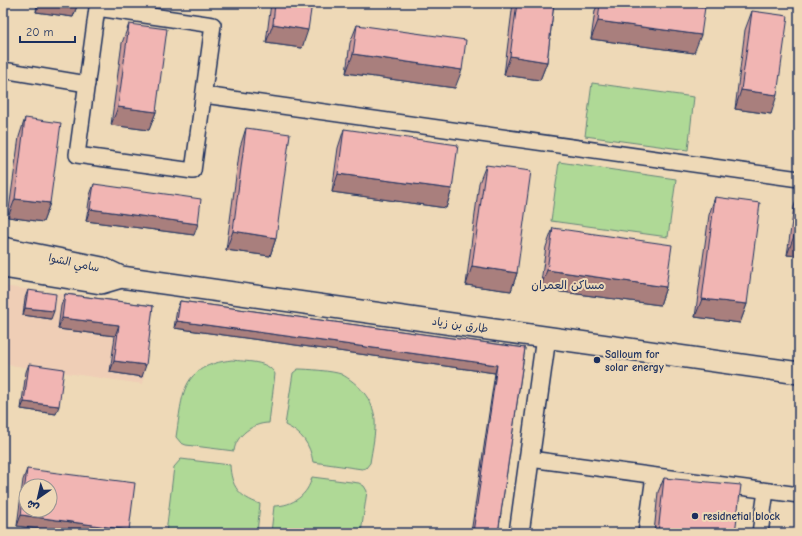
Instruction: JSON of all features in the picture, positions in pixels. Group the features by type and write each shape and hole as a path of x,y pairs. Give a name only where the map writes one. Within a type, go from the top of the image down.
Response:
{"main road":[{"name":"سامي الشوا","path":"3,248 102,268 121,277"},
{"name":"سامي الشوا","path":"3,267 101,283 121,277"},
{"name":"طارق بن زياد","path":"121,277 799,373"}],"street":[{"path":"97,8 213,25 193,171 77,155 87,84 97,8"},
{"path":"3,70 87,84"},
{"path":"204,95 799,179"},
{"path":"519,533 546,337"},
{"path":"530,459 799,495"},
{"path":"646,533 654,476"},
{"path":"760,533 766,491"}],"shaded area":[{"path":"3,286 154,307 143,384 3,364"}],"green space":[{"path":"592,83 694,97 688,150 585,136"},
{"path":"559,162 676,179 668,237 551,221"},
{"path":"232,360 256,362 272,369 275,374 269,423 257,425 246,431 235,445 234,451 186,445 181,443 176,437 180,408 187,385 193,376 202,369 215,363"},
{"path":"298,369 326,371 341,374 364,392 374,412 375,419 374,441 370,463 366,468 362,469 313,462 310,450 301,435 285,425 293,373"},
{"path":"181,459 230,465 234,485 247,498 260,504 257,533 166,533 174,467"},
{"path":"312,477 359,483 364,486 367,491 361,533 271,533 274,506 287,504 299,498 307,489"}],"building":[{"path":"275,3 312,3 308,30 273,24"},
{"path":"517,3 554,3 547,62 510,56"},
{"path":"600,3 673,3 705,7 701,35 598,21"},
{"path":"752,11 788,16 777,95 741,90"},
{"path":"129,24 167,29 156,112 118,107"},
{"path":"357,25 466,40 462,70 353,54"},
{"path":"25,118 61,123 50,203 15,199"},
{"path":"246,128 290,134 276,238 233,231"},
{"path":"344,129 458,145 452,189 338,174"},
{"path":"486,165 531,171 517,273 472,266"},
{"path":"94,184 201,199 198,224 90,209"},
{"path":"715,197 760,203 747,304 702,299"},
{"path":"799,199 799,237 794,236"},
{"path":"553,228 672,245 666,287 547,270"},
{"path":"28,290 56,294 54,311 25,308"},
{"path":"65,294 153,306 146,365 114,361 119,325 62,318"},
{"path":"180,301 525,348 498,533 473,533 497,365 177,321"},
{"path":"29,364 64,369 59,406 24,402"},
{"path":"27,469 135,483 129,530 43,518 58,518 58,478 26,478"},
{"name":"residnetial block","path":"664,478 741,485 735,533 658,533"}],"place":[{"name":"Salloum for solar energy","path":"597,360"},
{"name":"residnetial block","path":"695,516"}],"district":[{"name":"مساكن العمران","path":"568,285"}]}
